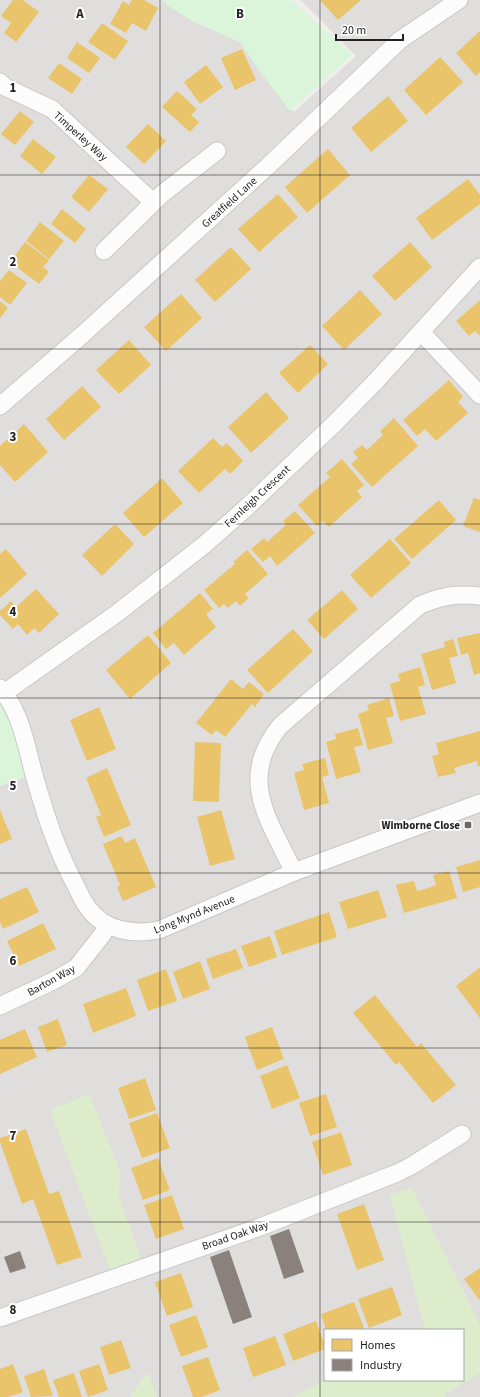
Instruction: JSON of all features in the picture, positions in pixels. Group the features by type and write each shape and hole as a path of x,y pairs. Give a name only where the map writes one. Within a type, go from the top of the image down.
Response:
{"street":[{"name":"Greatfield Lane","path":"0,406 82,335 273,162 400,40 459,0"},
{"name":"Timperley Way","path":"2,88 52,109 153,202"},
{"path":"104,251 162,194 218,151"},
{"name":"Fernleigh Crescent","path":"2,690 116,614 160,580 246,508 334,424 376,381 480,267"},
{"path":"421,332 480,395"},
{"path":"294,872 267,816 262,804 259,790 258,777 260,763 264,750 271,737 280,726 420,605 436,598 452,595 480,596"},
{"name":"Long Mynd Avenue","path":"2,690 15,710 20,724 47,819 62,861 89,909 108,925 120,930 133,933 146,933 159,930 294,872 480,803"},
{"name":"Barton Way","path":"0,1006 53,981 76,968 108,925"},
{"name":"Broad Oak Way","path":"0,1318 260,1227 397,1173 411,1166 462,1134"}],"shaded area":[{"path":"0,0 162,0 245,45 294,112 356,56 301,0 480,0 480,1397 0,1397"}],"green space":[{"path":"164,0 291,0 352,55 290,111 258,69 240,42 192,21 167,5"},
{"path":"0,688 34,774 0,786"},
{"path":"89,1094 120,1171 119,1197 144,1267 113,1278 50,1110"},
{"path":"412,1188 480,1325 480,1373 444,1395 445,1397 292,1397 325,1381 464,1381 464,1329 425,1329 390,1195"},
{"path":"147,1372 157,1397 130,1397"}],"building: Homes":[{"path":"13,0 23,0 39,12 16,42 4,33 11,23 1,16"},
{"path":"132,0 144,0 158,8 146,31 132,23 126,33 110,24 123,1 129,5"},
{"path":"320,0 361,0 338,20"},
{"path":"102,23 128,41 115,60 88,42"},
{"path":"480,31 480,72 476,76 456,53"},
{"path":"77,42 100,58 89,73 67,58"},
{"path":"242,49 256,80 235,90 221,58"},
{"path":"440,57 463,82 426,115 404,90"},
{"path":"59,63 82,79 72,94 48,78"},
{"path":"206,65 223,87 200,104 184,82"},
{"path":"177,91 197,109 191,115 199,122 190,132 162,107"},
{"path":"388,96 408,121 371,152 351,128"},
{"path":"20,111 34,122 15,145 1,134"},
{"path":"148,124 166,141 144,164 126,147"},
{"path":"33,139 56,157 42,174 20,156"},
{"path":"328,149 350,175 307,213 285,187"},
{"path":"89,175 108,189 89,212 71,197"},
{"path":"468,179 480,195 480,204 432,240 416,218"},
{"path":"278,194 298,217 259,252 238,229"},
{"path":"62,209 86,229 75,243 51,224"},
{"path":"40,222 64,241 49,259 26,241"},
{"path":"25,242 49,260 43,267 49,272 39,284 10,262"},
{"path":"410,242 432,267 395,301 372,276"},
{"path":"231,247 251,269 215,302 195,280"},
{"path":"9,270 27,283 10,305 0,297 0,281"},
{"path":"360,290 382,314 344,350 322,326"},
{"path":"181,294 202,318 166,351 144,327"},
{"path":"480,300 480,336 475,331 469,336 456,321"},
{"path":"0,301 8,308 0,318"},
{"path":"129,340 151,365 119,394 96,370"},
{"path":"310,345 328,364 298,393 279,373"},
{"path":"449,380 463,397 458,402 468,413 436,441 425,429 417,436 403,420"},
{"path":"82,386 101,407 64,440 46,419"},
{"path":"266,392 289,418 251,453 228,427"},
{"path":"394,418 418,446 372,487 351,464 358,458 353,452 362,445 367,450 383,435 380,431"},
{"path":"24,424 48,452 15,482 0,465 0,446"},
{"path":"213,438 222,447 227,443 243,461 230,474 225,469 199,493 178,471"},
{"path":"342,459 364,485 357,491 362,497 329,527 323,521 317,526 298,505 330,477 326,473"},
{"path":"162,478 183,503 144,537 123,513"},
{"path":"474,498 480,500 480,532 463,526"},
{"path":"439,500 456,520 412,559 394,539"},
{"path":"295,511 315,533 277,566 270,556 263,562 251,549 264,538 267,542 286,525 283,521"},
{"path":"115,524 134,544 102,576 82,555"},
{"path":"390,539 411,563 371,598 350,575"},
{"path":"6,549 27,574 0,598 0,554"},
{"path":"247,550 268,574 245,594 249,598 240,606 236,601 228,608 224,604 219,608 204,590 235,564 233,562"},
{"path":"36,589 59,614 39,633 34,628 27,635 18,624 13,629 0,615 0,611 11,601 16,607"},
{"path":"342,590 358,609 324,639 307,620"},
{"path":"200,593 213,609 206,614 216,627 184,655 174,643 166,649 153,633"},
{"path":"293,629 313,651 268,693 247,670"},
{"path":"480,633 480,673 474,675 468,653 461,655 457,638"},
{"path":"148,635 171,663 130,699 106,670"},
{"path":"453,639 458,656 449,658 456,683 432,690 421,654 445,647 444,642"},
{"path":"420,667 425,685 418,687 426,714 400,721 390,684 400,681 398,674"},
{"path":"231,679 243,689 249,682 264,694 255,707 252,704 225,737 216,730 212,735 196,723"},
{"path":"389,698 394,716 386,718 393,743 368,750 358,714 369,710 367,705"},
{"path":"99,707 116,749 87,761 70,720"},
{"path":"358,728 363,745 354,747 361,772 336,779 326,742 336,739 335,734"},
{"path":"480,731 480,766 478,766 477,761 454,768 456,773 438,777 432,756 439,754 436,743"},
{"path":"195,742 221,743 219,802 193,801"},
{"path":"325,758 329,775 322,777 329,803 304,810 294,773 304,770 302,764"},
{"path":"107,768 131,825 104,837 96,817 101,815 86,778"},
{"path":"0,810 12,839 0,844"},
{"path":"221,810 235,859 210,866 197,817"},
{"path":"122,836 125,843 135,838 156,887 123,901 117,887 120,885 103,844"},
{"path":"480,860 480,887 463,892 456,867"},
{"path":"449,871 457,898 404,913 396,885 414,881 417,891 425,889 436,885 433,875"},
{"path":"27,887 39,912 3,929 0,922 0,899"},
{"path":"378,890 387,917 348,929 339,902"},
{"path":"329,912 337,937 282,955 274,931"},
{"path":"43,923 56,949 19,966 7,941"},
{"path":"270,936 277,957 249,967 241,946"},
{"path":"236,949 243,968 213,979 206,959"},
{"path":"200,961 210,989 183,999 173,972"},
{"path":"479,968 480,969 480,1018 456,986"},
{"path":"166,969 177,1001 148,1011 137,980"},
{"path":"126,988 136,1016 93,1033 83,1004"},
{"path":"375,995 417,1047 421,1043 456,1085 433,1103 399,1062 396,1065 353,1013"},
{"path":"58,1019 67,1045 47,1052 38,1027"},
{"path":"272,1027 284,1059 257,1070 245,1037"},
{"path":"25,1029 37,1057 0,1074 0,1040"},
{"path":"287,1065 300,1098 272,1109 260,1076"},
{"path":"145,1078 156,1110 129,1119 118,1088"},
{"path":"326,1094 337,1127 310,1136 299,1103"},
{"path":"157,1113 170,1148 142,1158 129,1123"},
{"path":"26,1129 49,1194 59,1191 82,1257 57,1265 33,1199 22,1204 0,1142 0,1138"},
{"path":"341,1132 352,1165 323,1175 312,1142"},
{"path":"158,1158 170,1190 143,1200 131,1168"},
{"path":"172,1195 184,1229 156,1239 144,1205"},
{"path":"364,1204 384,1260 357,1270 337,1214"},
{"path":"480,1268 480,1301 464,1279"},
{"path":"181,1273 193,1307 167,1316 155,1282"},
{"path":"392,1287 402,1315 369,1328 358,1299"},
{"path":"354,1302 364,1328 326,1329 321,1314"},
{"path":"196,1315 208,1347 181,1357 169,1325"},
{"path":"316,1321 324,1342 324,1349 293,1361 283,1334"},
{"path":"275,1336 286,1365 253,1377 243,1348"},
{"path":"121,1340 131,1368 109,1375 100,1347"},
{"path":"208,1357 220,1390 202,1397 193,1397 182,1366"},
{"path":"13,1364 23,1392 8,1397 0,1397 0,1369"},
{"path":"99,1364 108,1390 88,1397 79,1371"},
{"path":"44,1369 53,1396 31,1397 24,1376"},
{"path":"74,1373 82,1397 59,1397 53,1380"}],"building: Industry":[{"path":"289,1229 304,1272 284,1279 270,1236"},
{"path":"229,1250 252,1317 233,1324 210,1257"},
{"path":"20,1251 26,1268 10,1273 4,1257"}],"place":[{"name":"Wimborne Close","path":"468,825"}]}
